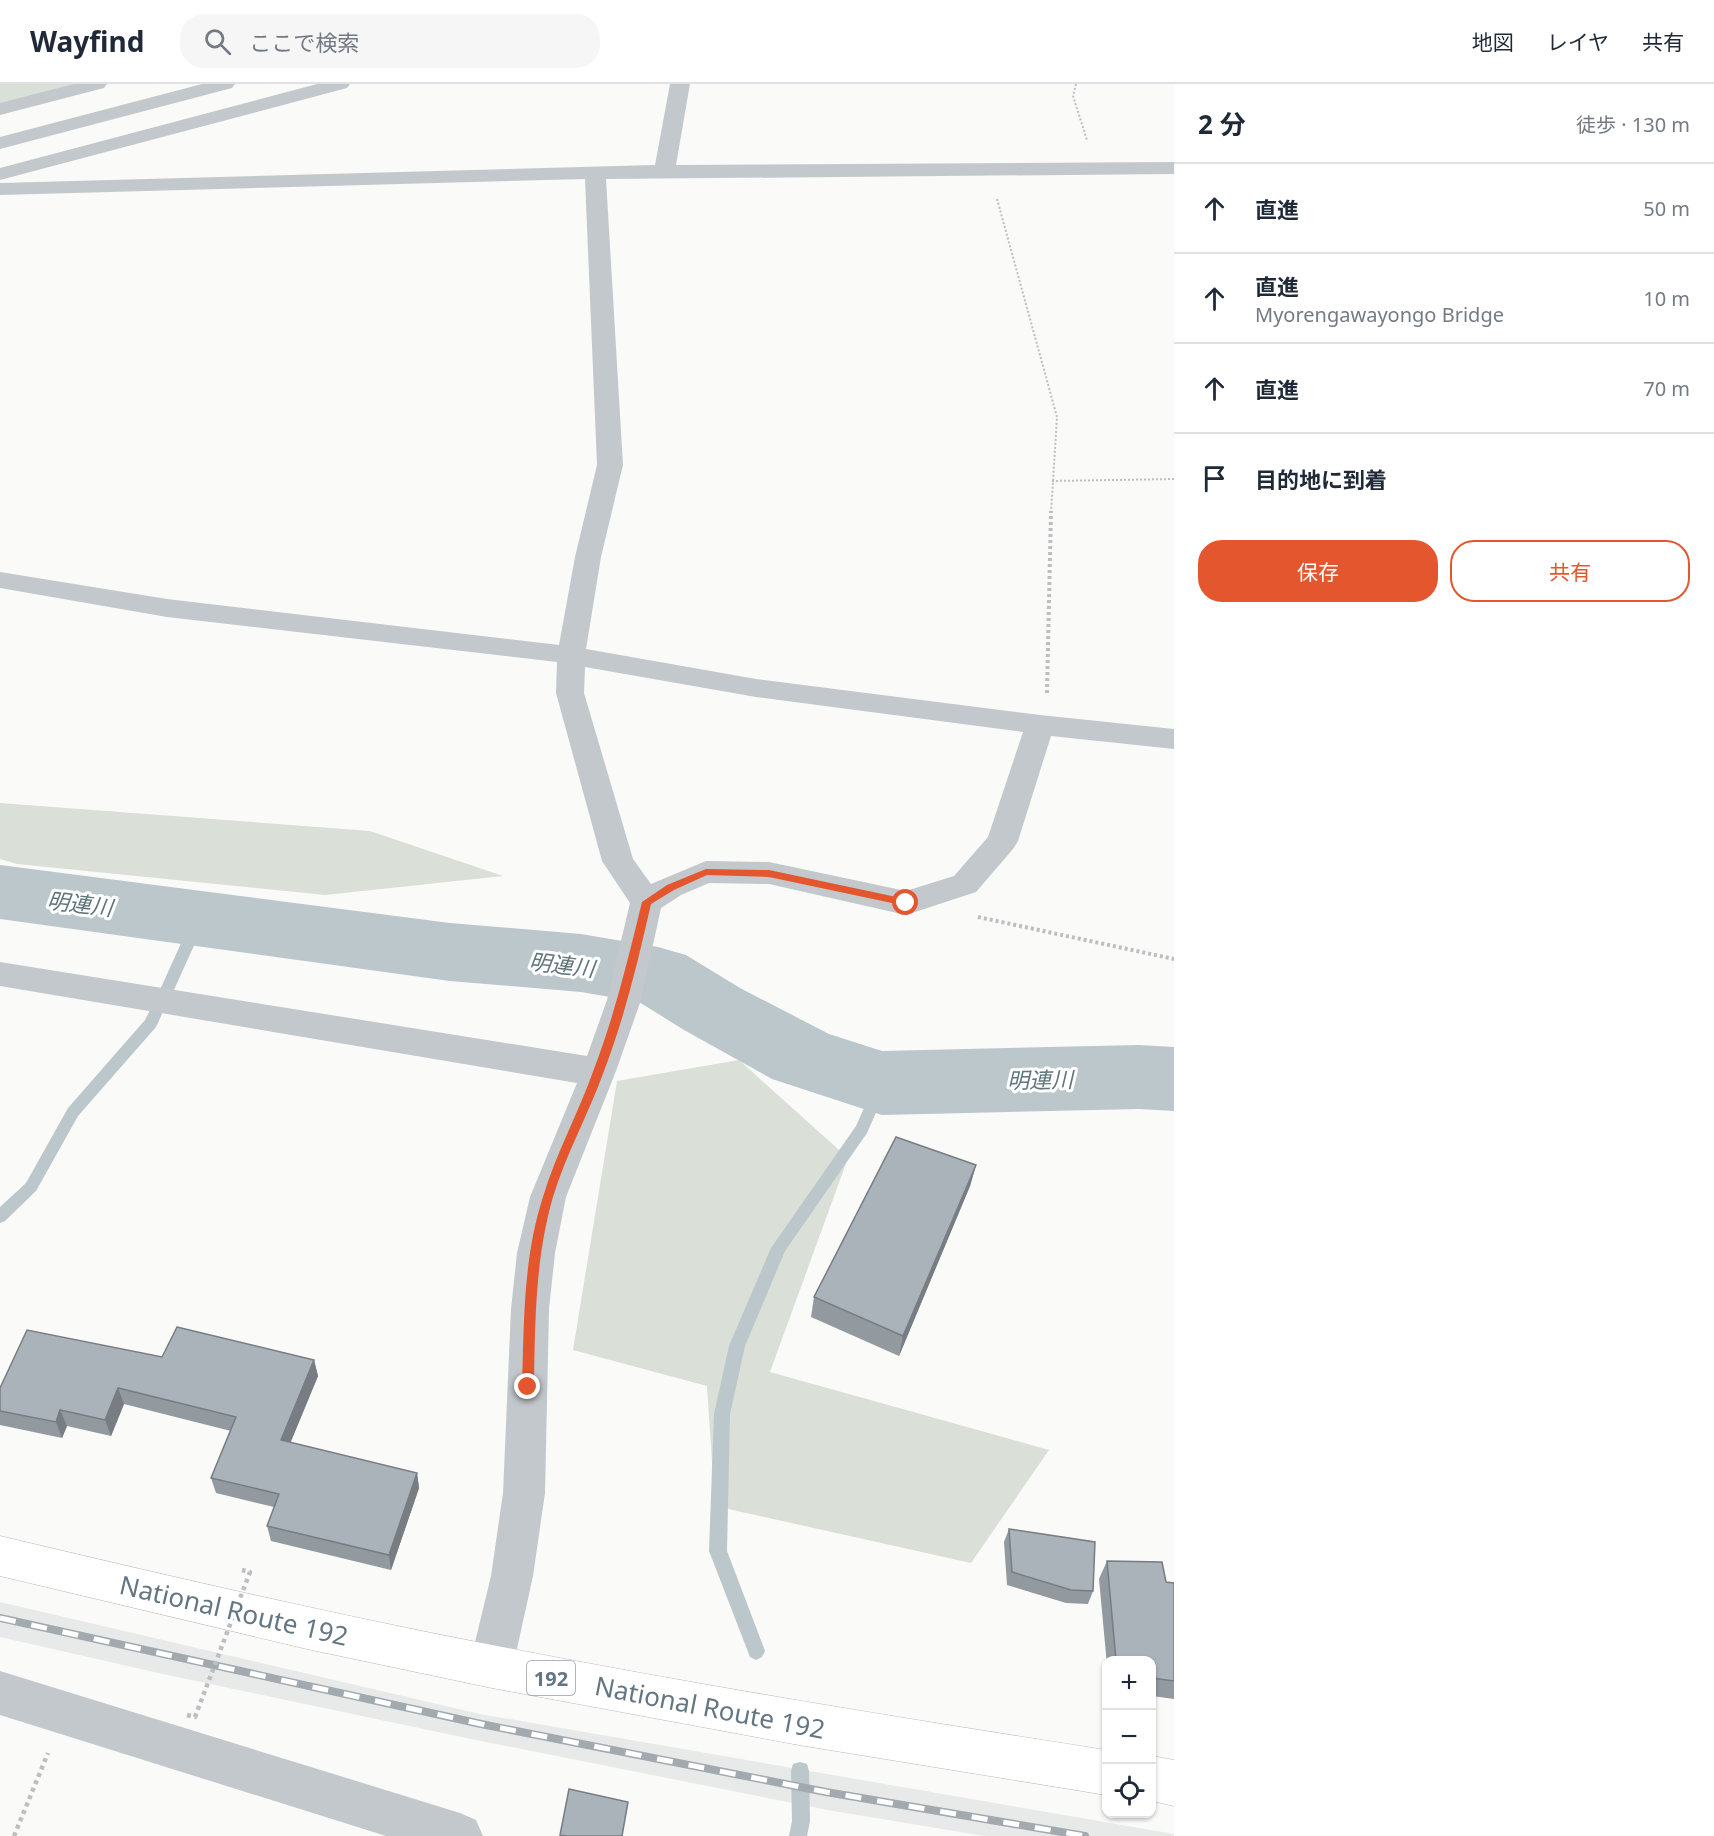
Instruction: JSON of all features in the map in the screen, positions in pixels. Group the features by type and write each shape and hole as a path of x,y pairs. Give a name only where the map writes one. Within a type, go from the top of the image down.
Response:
{"highway":[{"name":"National Route 192","path":"0,1556 195,1603 491,1666 840,1731 1102,1772"},
{"path":"1156,1780 1174,1783"}],"street":[{"path":"0,109 97,84"},
{"path":"0,143 225,84"},
{"path":"0,174 340,84"},
{"path":"664,171 680,84"},
{"path":"0,189 595,172 1174,168"},
{"path":"595,172 610,465 588,557 571,656 570,693 618,861 646,902"},
{"path":"0,580 167,608 571,656 756,688 1040,725 1174,739"},
{"path":"491,1666 512,1576 524,1493 530,1309 536,1252 548,1197 599,1071 624,1000 646,902 706,872 769,873 906,903 965,884 1002,841 1040,725"},
{"path":"0,974 383,1039 599,1071"},
{"path":"0,1693 460,1836"}],"path":[{"path":"1076,84 1073,96 1096,169"},
{"path":"989,170 1057,417 1052,482 1047,702 1040,725"},
{"path":"1052,482 1174,479"},
{"path":"975,917 1174,959"},
{"path":"188,1715 195,1717 250,1572 242,1570"},
{"path":"14,1836 65,1714"}],"shaded area":[{"path":"0,84 85,84 0,106"},
{"path":"0,803 370,831 503,876 325,895 17,864 0,859"},
{"path":"739,1060 848,1158 770,1372 1049,1450 971,1563 715,1506 707,1386 573,1350 617,1081"},
{"path":"0,1602 480,1714 1174,1834 1174,1836 984,1836 833,1811 471,1739 0,1637"}],"building":[{"path":"896,1137 976,1165 903,1336 814,1297"},
{"path":"177,1327 314,1360 281,1440 417,1473 389,1555 267,1526 279,1494 211,1478 236,1417 118,1388 105,1420 60,1410 56,1422 0,1411 0,1388 27,1330 162,1357"},
{"path":"1009,1529 1095,1542 1093,1591 1071,1590 1012,1572"},
{"path":"1107,1561 1162,1562 1166,1582 1174,1583 1174,1681 1156,1679 1156,1656 1116,1656"},
{"path":"569,1789 628,1802 622,1836 560,1835"}],"waterway":[{"name":"明連川","path":"0,892 450,952 581,963 658,976 712,1009 801,1057 882,1083 1139,1077 1174,1079"},
{"path":"166,992 199,919"},
{"path":"0,1217 31,1187 73,1112 151,1023 155,1014"},
{"path":"756,1651 718,1551 722,1414 737,1346 779,1248 862,1129 882,1083"},
{"path":"798,1836 801,1821 800,1771"}],"railway":[{"path":"0,1618 481,1724 826,1792 1085,1836"}],"route":[{"path":"528,1387 530,1309 536,1252 548,1197 599,1071 624,1000 646,902 706,872 769,873 906,903"}]}
